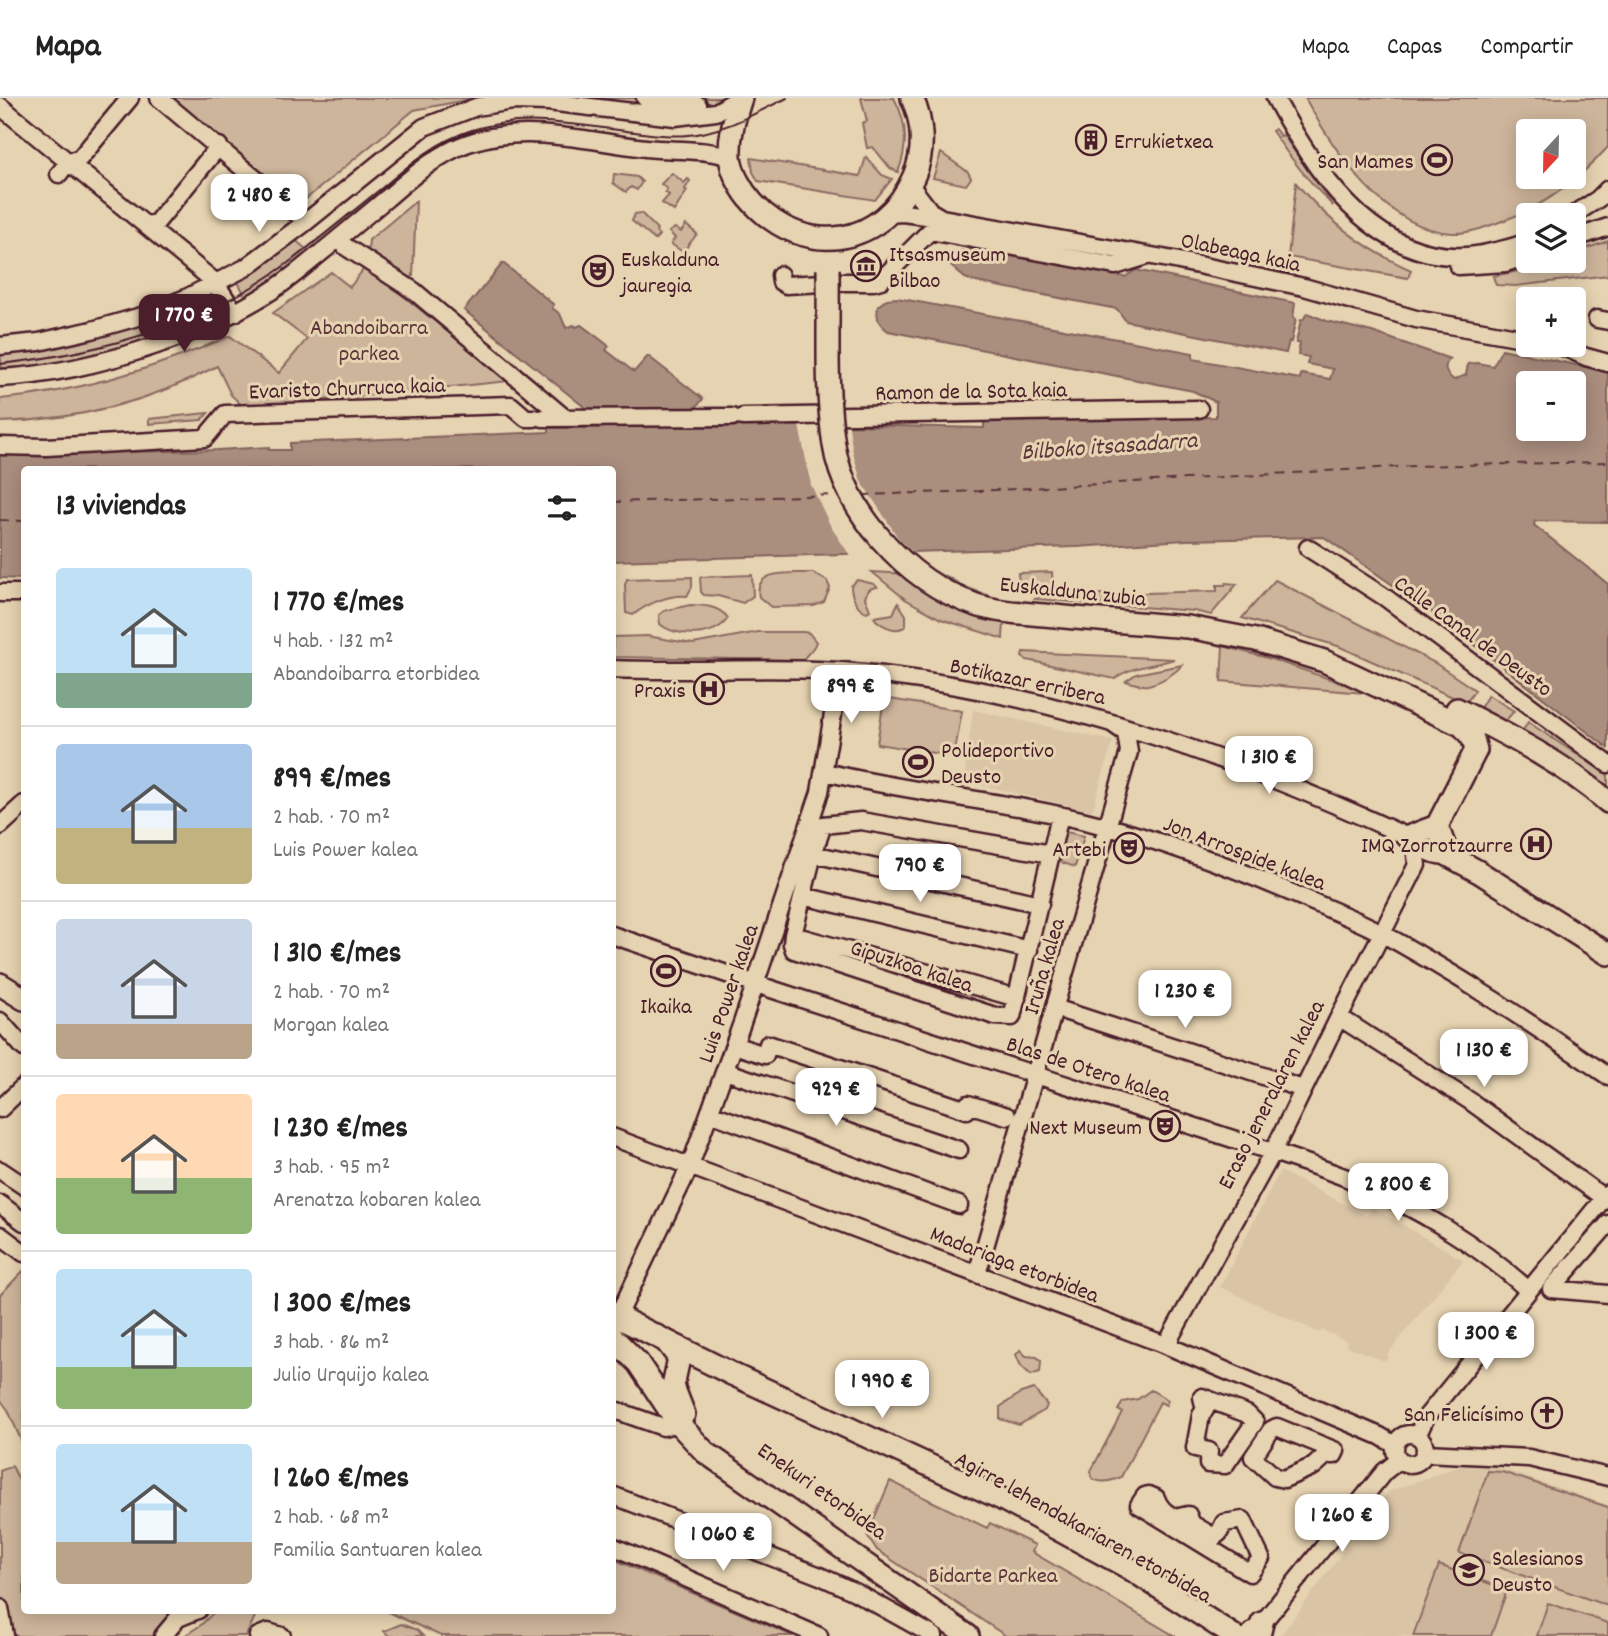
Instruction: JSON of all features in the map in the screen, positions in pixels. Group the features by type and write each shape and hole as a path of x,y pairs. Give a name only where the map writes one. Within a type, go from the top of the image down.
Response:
{"main road":[{"path":"740,98 734,120 730,157 733,169 748,198 772,220 819,253 828,269"},
{"path":"828,269 835,254 899,203 914,177 921,142 920,121 912,99"},
{"path":"790,232 820,239 857,234"},
{"name":"Euskalduna zubia","path":"828,269 830,406 834,447 843,477 858,508 895,556 934,585 978,605 1003,611 1188,627 1225,633 1293,650 1343,669"},
{"path":"1343,669 1463,726 1474,739 1476,750"},
{"path":"1343,669 1381,678 1453,707 1550,761 1595,790 1608,803"},
{"path":"1411,841 1437,826 1476,750 1488,744 1512,749 1590,798 1608,803"},
{"path":"1437,826 1444,856 1479,872 1608,954"},
{"path":"0,970 21,983"},
{"path":"0,984 21,997"},
{"name":"Agirre lehendakariaren etorbidea","path":"616,1324 664,1340 795,1404 1002,1499 1244,1633"},
{"name":"Agirre lehendakariaren etorbidea","path":"616,1324 679,1358 1000,1504 1124,1572 1194,1615 1244,1633"},
{"name":"Enekuri etorbidea","path":"616,1327 627,1350 648,1376 678,1423 705,1452 968,1636"},
{"path":"664,1340 679,1358"},
{"name":"Enekuri etorbidea","path":"679,1358 674,1392 685,1415 702,1435 986,1636"}],"street":[{"path":"64,168 80,158 130,98"},
{"path":"159,98 302,218"},
{"path":"645,98 698,105"},
{"path":"0,346 72,335 145,315 182,300 245,268 424,127 476,107 513,101 548,102 675,117 716,112 740,98"},
{"path":"1275,98 1322,174 1356,214 1399,251 1436,264 1471,267 1516,259"},
{"path":"0,106 64,168 146,225 215,282 235,313"},
{"path":"0,377 62,369 124,354 163,343 235,313 295,275 425,166 455,148 491,136 524,133 650,149 700,150 730,157"},
{"path":"146,225 156,223 219,146"},
{"path":"914,177 930,211 942,218"},
{"path":"1586,207 1598,200 1608,188"},
{"name":"Olabeaga kaia","path":"887,214 903,213 942,218 1149,255 1304,287 1416,319 1516,337"},
{"path":"1356,214 1399,242 1444,257 1471,257 1516,244"},
{"path":"1586,235 1608,227"},
{"path":"780,275 781,282 786,285 874,282 887,274 930,231 1115,266 1149,255"},
{"path":"346,247 414,291 565,418"},
{"path":"1586,357 1608,363"},
{"name":"Evaristo Churruca kaia","path":"0,446 46,447 205,438 225,414 512,405 526,418 601,418"},
{"name":"Ramon de la Sota kaia","path":"601,418 1199,409"},
{"name":"Calle Canal de Deusto","path":"1308,548 1386,597 1608,764"},
{"path":"0,593 21,593"},
{"path":"0,604 21,603"},
{"name":"Botikazar erribera","path":"616,669 882,675 1063,708 1139,730 1313,794 1444,856"},
{"name":"Luis Power kalea","path":"616,1319 690,1166 725,1071 825,772 840,672"},
{"name":"Iruña kalea","path":"978,1273 1129,752 1126,733 1108,720"},
{"name":"Jon Arrospide kalea","path":"825,772 1108,827 1248,874 1382,934 1468,983 1608,1076"},
{"path":"0,826 21,807"},
{"path":"1017,998 1060,816"},
{"path":"793,935 823,825 860,821 1051,854"},
{"path":"1411,841 1417,865 1444,856"},
{"path":"813,854 1040,904"},
{"name":"Eraso jeneralaren kalea","path":"1166,1345 1273,1152 1417,865"},
{"path":"803,896 1029,950"},
{"name":"Gipuzkoa kalea","path":"793,935 1017,998 1012,1017 995,1016 794,950 793,935"},
{"name":"Blas de Otero kalea","path":"616,936 1354,1181 1409,1208 1475,1249 1528,1290"},
{"path":"1055,1008 1303,1089"},
{"path":"1339,1017 1470,1101 1606,1196 1426,1417 1417,1436"},
{"path":"0,1021 21,1045"},
{"path":"743,1048 765,1055 768,1044 967,1110 968,1104 1007,1116"},
{"path":"725,1071 959,1150"},
{"path":"0,1109 21,1089"},
{"path":"710,1113 959,1205"},
{"name":"Madariaga etorbidea","path":"616,1138 1166,1345 1380,1436 1397,1453"},
{"path":"0,1170 21,1184"},
{"path":"0,1204 21,1220"},
{"path":"1608,1224 1551,1289 1608,1294"},
{"path":"0,1235 21,1251"},
{"path":"1202,1397 1247,1414 1255,1422 1228,1463 1208,1464 1209,1451 1195,1448 1200,1415 1205,1410 1202,1397"},
{"path":"616,1410 663,1427 678,1423"},
{"path":"1277,1427 1336,1451 1334,1455 1326,1455 1314,1466 1284,1479 1275,1477 1253,1457 1271,1430 1277,1427"},
{"path":"1244,1633 1379,1478 1397,1453 1404,1435 1417,1436 1424,1443 1425,1453 1421,1461 1412,1465 1397,1453"},
{"path":"1425,1453 1529,1458 1607,1475"},
{"path":"1145,1496 1156,1498 1163,1511 1175,1518 1188,1515 1192,1524 1214,1537 1224,1523 1243,1520 1261,1558 1250,1573 1139,1505 1145,1496"},
{"path":"616,1497 831,1580 892,1611 933,1636"},
{"path":"616,1548 819,1636"},
{"path":"0,1608 5,1636"},
{"path":"163,1636 178,1618 188,1614"},
{"path":"258,1636 268,1632 282,1636"}],"shaded area":[{"path":"973,710 1113,741 1092,811 964,781"},
{"path":"1280,1171 1367,1216 1372,1207 1463,1260 1386,1356 1388,1358 1385,1361 1346,1346 1347,1341 1322,1330 1320,1333 1220,1287"},
{"name":"Salesianos Deusto","path":"1460,1466 1497,1467 1608,1505 1608,1636 1280,1636 1388,1492"}],"green space":[{"path":"166,98 477,98 414,110 306,199 286,196"},
{"path":"549,98 725,98 710,105 666,110"},
{"path":"861,98 894,98 902,116 905,134 898,172 890,168 873,147 867,148 862,123 867,121"},
{"name":"San Mames","path":"1305,98 1608,98 1608,147 1586,170 1586,119 1516,119 1516,189 1562,189 1541,203 1516,203 1516,215 1466,232 1428,229 1405,218 1365,185 1331,141"},
{"path":"1275,129 1280,136 1283,135 1333,206 1293,161 1272,131"},
{"path":"941,153 968,172 971,178 966,185 933,178"},
{"path":"866,157 882,175 892,179 875,200 758,181 753,172 751,158 860,176"},
{"path":"672,173 684,183 688,179 690,181 674,211 662,203 669,195 661,184"},
{"path":"614,174 637,177 642,182 637,190 631,187 626,192 613,183"},
{"path":"1296,183 1348,233 1411,270 1408,278 1288,257"},
{"path":"416,201 413,276 410,279 368,252 369,240"},
{"path":"641,213 657,229 659,235 655,240 632,221 635,214"},
{"path":"686,225 697,234 683,252 671,244 675,238 669,232 675,228 681,232"},
{"path":"294,239 312,254 247,299 238,282"},
{"path":"1608,241 1608,275 1516,286 1496,285 1493,276 1516,271 1586,273 1586,249"},
{"name":"Abandoibarra parkea","path":"366,266 509,381 245,408 231,395 217,366 166,390 112,407 57,417 0,422 0,399 59,391 118,377 230,336 279,373 307,339 273,313 331,272 350,287"},
{"path":"176,307 185,328 63,364 2,372 0,351"},
{"path":"208,413 202,420 149,424 149,419"},
{"path":"872,572 946,576 963,586 1005,602 1003,639 941,619 905,599"},
{"path":"1052,572 1053,589 1019,591 1018,573"},
{"path":"813,573 827,581 830,588 824,602 814,606 771,607 759,597 759,587 768,576"},
{"path":"752,575 753,596 743,603 704,595 701,592 700,577"},
{"path":"692,577 692,587 687,596 658,601 633,615 626,613 627,579"},
{"path":"857,580 877,587 870,589 865,598 870,610 867,612 855,602 852,594 851,586"},
{"path":"1275,580 1435,663 1475,690 1466,703 1338,646 1242,618"},
{"path":"1237,584 1211,615 1194,611 1035,599 1039,596 1217,591 1217,585"},
{"path":"898,603 906,615 906,626 891,628 876,620 874,617 893,614"},
{"path":"690,605 715,609 728,618 715,629 696,634 676,632 660,624 659,615 664,611"},
{"path":"758,632 809,633 816,642 803,660 616,657 616,637 647,636 693,644"},
{"path":"1223,646 1271,659 1365,691 1221,681"},
{"path":"1023,652 1174,659 1134,669 1115,679 1027,660 1022,657"},
{"path":"1182,665 1172,674 1152,684 1142,685 1126,681 1136,674"},
{"path":"1488,695 1514,711 1503,724 1479,710"},
{"path":"884,698 962,711 954,756 877,744"},
{"path":"1528,722 1608,775 1608,791 1521,734"},
{"path":"1066,832 1084,836 1075,867 1058,858"},
{"path":"21,1273 21,1440 8,1410 0,1399 0,1295"},
{"path":"1020,1350 1026,1356 1037,1357 1041,1361 1040,1372 1031,1375 1021,1366 1016,1355"},
{"path":"1034,1389 1047,1405 1045,1410 1019,1425 1000,1419 1000,1407 1021,1393"},
{"path":"1151,1390 1168,1400 1166,1405 1160,1402 1121,1477 1106,1481 1092,1478 1091,1471 1122,1412 1118,1410 1123,1402 1138,1399"},
{"path":"12,1466 21,1482 21,1614 198,1614 169,1636 0,1636 0,1471"},
{"path":"1488,1471 1502,1472 1608,1507 1608,1606 1459,1553"},
{"name":"Bidarte Parkea","path":"890,1481 987,1528 990,1523 1035,1545 1032,1552 1175,1636 1006,1636 877,1550 867,1535"},
{"path":"616,1560 793,1636 441,1636 393,1614 616,1614"},
{"path":"1439,1565 1507,1590 1491,1636 1413,1636"},
{"path":"1548,1603 1608,1623 1608,1636 1537,1636"},
{"path":"212,1614 256,1614 246,1636 184,1636"},
{"path":"401,1624 417,1630 423,1636 389,1636 384,1631"}],"water":[{"path":"979,247 1125,277 1136,270 1295,303 1293,318 1296,319 1291,342 1289,341 1286,353 1126,321 1117,309 976,282 965,278 946,262 948,254"},
{"path":"503,263 554,305 552,308 560,314 566,328 581,325 609,346 606,350 634,372 648,356 703,399 693,411 588,410 464,310"},
{"name":"Bilboko itsasadarra","path":"897,298 1193,353 1193,359 1300,379 1301,374 1330,379 1333,369 1307,364 1309,357 1298,355 1300,343 1296,343 1301,320 1307,313 1450,359 1446,370 1454,380 1466,375 1468,364 1493,366 1502,349 1516,352 1516,357 1539,357 1608,372 1608,522 1535,521 1534,525 1608,584 1608,748 1437,616 1324,537 616,561 616,466 21,466 21,579 0,578 0,453 269,447 269,450 290,450 290,443 549,432 549,428 602,428 603,425 984,428 984,422 1216,417 1216,402 1193,391 888,331 878,320 878,306 887,299"}],"pier":[{"path":"798,421 848,421 861,481 899,539 915,555 851,557 831,527 811,485"}],"ferry route":[{"path":"862,495 979,491 1414,466 1608,462"},
{"path":"616,502 839,495"},
{"path":"0,520 21,521"}],"tram line":[{"path":"0,364 115,343 153,332 226,301 292,260 424,154 447,140 472,130 512,122 553,122 661,135 688,135 727,126 787,98"}],"place":[{"name":"Errukietxea","path":"1091,140"},
{"name":"San Mames","path":"1437,160"},
{"name":"Itsasmuseum Bilbao","path":"866,266"},
{"name":"Euskalduna jauregia","path":"598,271"},
{"name":"Praxis","path":"709,689"},
{"name":"Polideportivo Deusto","path":"918,762"},
{"name":"IMQ Zorrotzaurre","path":"1536,844"},
{"name":"Artebi","path":"1129,848"},
{"name":"Ikaika","path":"666,971"},
{"name":"Next Museum","path":"1165,1126"},
{"name":"San Felicísimo","path":"1547,1413"},
{"name":"Salesianos Deusto","path":"1469,1570"}]}
